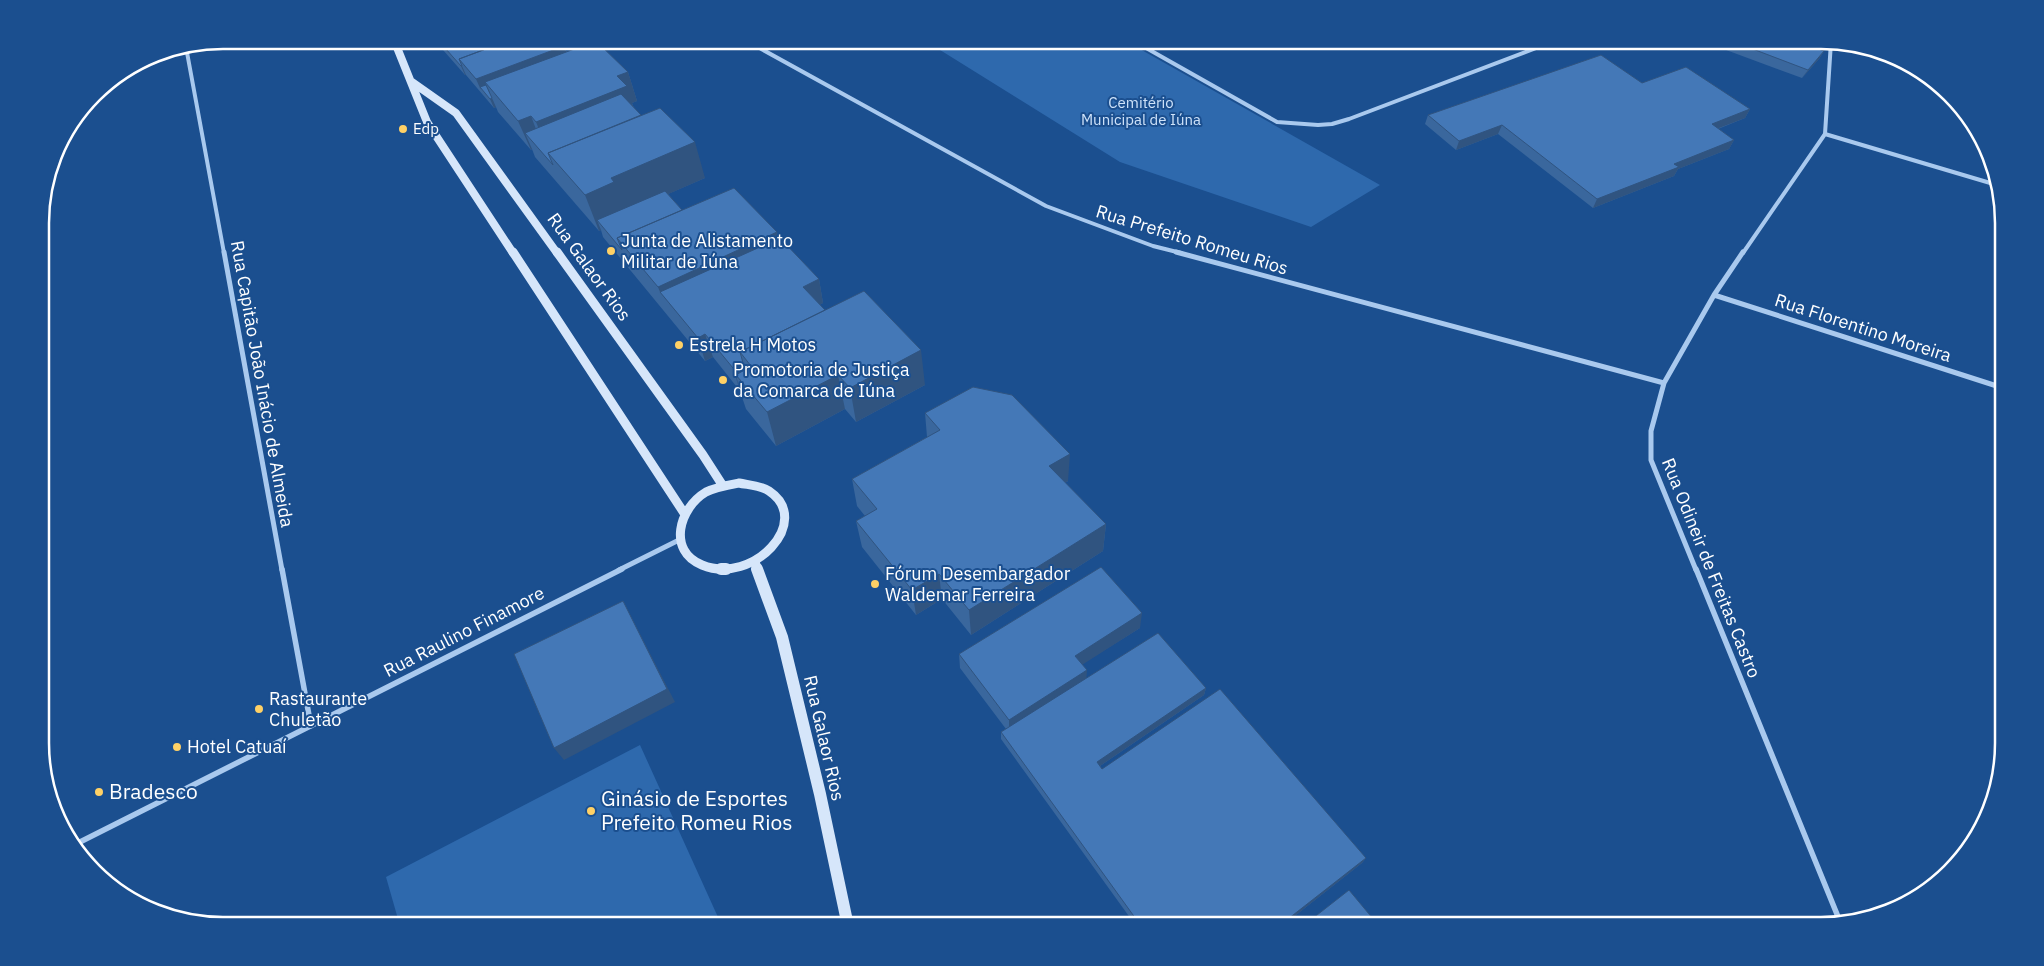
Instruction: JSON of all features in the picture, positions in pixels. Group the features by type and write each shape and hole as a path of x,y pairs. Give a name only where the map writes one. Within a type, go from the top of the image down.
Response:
{"street":[{"path":"398,49 427,122 684,513"},
{"name":"Rua Prefeito Romeu Rios","path":"760,49 1046,206 1080,220 1153,246 1664,383"},
{"path":"1148,49 1276,122 1318,125 1332,124 1348,119 1534,49"},
{"name":"Rua Odineir de Freitas Castro","path":"1830,49 1824,134 1714,295 1664,383 1651,431 1651,460 1838,916"},
{"name":"Rua Capitão João Inácio de Almeida","path":"187,52 311,726"},
{"name":"Rua Galaor Rios","path":"412,82 456,113 703,455 722,486"},
{"path":"1824,134 1990,183"},
{"name":"Rua Florentino Moreira","path":"1714,295 1995,385"},
{"path":"739,483 768,491 778,501 784,513 784,526 779,540 755,562 736,568 716,569 698,564 686,554 679,540 678,527 684,513 694,501 707,492 722,486 739,483"},
{"name":"Rua Raulino Finamore","path":"80,842 679,540"},
{"name":"Rua Galaor Rios","path":"755,562 782,637 820,794 846,917"}],"green space":[{"name":"Cemitério Municipal de Iúna","path":"938,49 1140,49 1380,185 1311,227 1120,162"},
{"name":"Ginásio de Esportes Prefeito Romeu Rios","path":"640,745 718,917 397,917 386,877"}],"building":[{"path":"446,49 486,49 459,59 461,66"},
{"path":"486,49 556,49 476,79 459,59"},
{"path":"574,49 604,49 628,72 617,76 627,86 536,122 531,116 518,121 485,82"},
{"path":"1753,49 1819,49 1824,51 1808,70"},
{"path":"1601,55 1642,83 1686,67 1750,109 1712,124 1734,140 1674,164 1679,167 1597,199 1502,125 1459,141 1428,115"},
{"path":"486,85 492,98 490,99 480,87"},
{"path":"621,94 641,115 548,153 553,165 525,133"},
{"path":"660,108 695,142 611,178 614,182 585,195 548,153"},
{"path":"734,188 777,232 658,287 617,238"},
{"path":"665,191 682,210 617,238 622,250 597,220"},
{"path":"780,238 819,279 803,287 825,310 740,352 743,363 733,368 705,334 698,338 660,292"},
{"path":"864,291 921,350 850,388 838,375 767,412 736,375 751,366 740,352"},
{"path":"973,387 1012,395 1070,454 1049,466 1106,524 969,610 939,574 912,590 856,521 877,509 852,479 940,430 925,413"},
{"path":"1101,567 1142,613 1075,656 1087,670 1009,720 959,654"},
{"path":"623,601 667,689 554,748 514,654"},
{"path":"1158,633 1206,688 1097,762 1102,769 1220,689 1366,858 1291,917 1135,917 1001,732"},
{"path":"1349,890 1372,917 1314,917"}],"place":[{"name":"Edp","path":"403,129"},
{"name":"Junta de Alistamento Militar de Iúna","path":"611,251"},
{"name":"Estrela H Motos","path":"679,345"},
{"name":"Promotoria de Justiça da Comarca de Iúna","path":"723,380"},
{"name":"Fórum Desembargador Waldemar Ferreira","path":"875,584"},
{"name":"Rastaurante Chuletão","path":"259,709"},
{"name":"Hotel Catuaí","path":"177,747"},
{"name":"Bradesco","path":"99,792"},
{"name":"Ginásio de Esportes Prefeito Romeu Rios","path":"591,811"}]}
